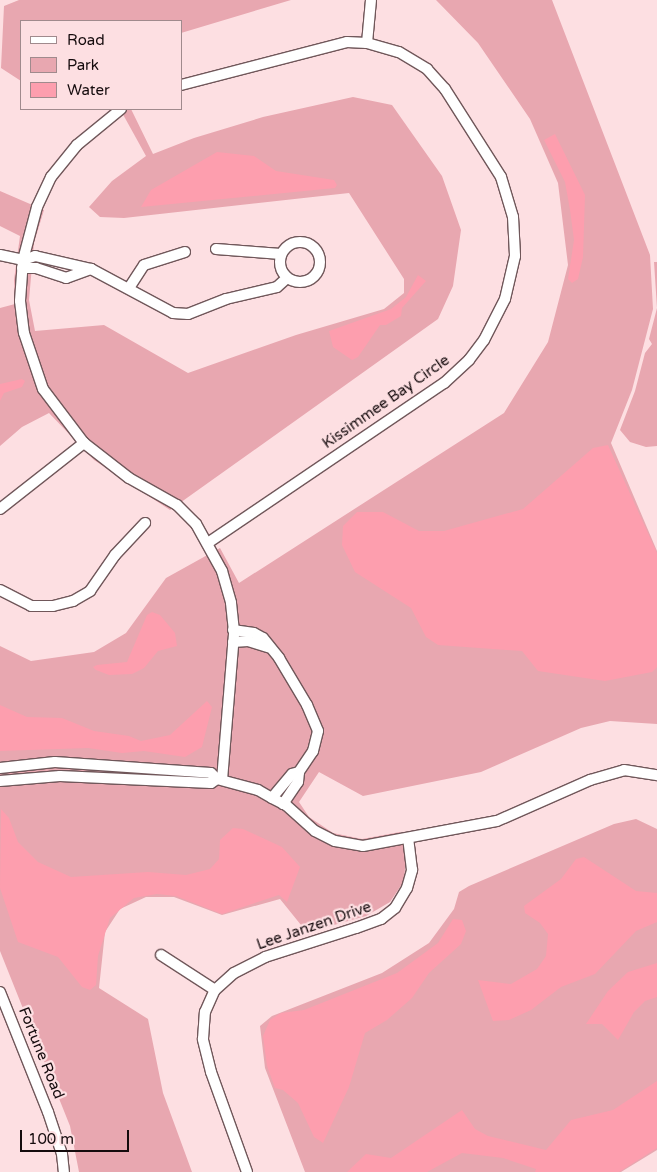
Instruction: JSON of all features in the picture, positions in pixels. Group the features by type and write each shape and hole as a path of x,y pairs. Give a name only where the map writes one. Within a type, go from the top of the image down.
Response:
{"street":[{"path":"367,43 371,0"},
{"name":"Kissimmee Bay Circle","path":"182,85 320,47 367,43 399,52 427,69 455,103 501,177 513,217 515,256 505,299 484,340 469,360 444,383 208,543"},
{"path":"121,110 77,144 51,177 37,207 23,264 20,301 32,362 43,389 84,444 129,478 177,505 196,524 222,571 231,603 233,642 219,779"},
{"path":"216,249 281,254 297,241 311,244 320,255 320,268 312,278 300,282 288,278 280,267 281,254"},
{"path":"129,288 144,265 185,252"},
{"path":"0,255 66,278 91,269"},
{"path":"23,264 35,256 91,269 173,313 188,314 226,299 277,287 288,278"},
{"path":"0,509 84,444"},
{"path":"0,590 31,606 53,606 73,601 90,591 115,555 145,522"},
{"path":"233,630 254,633 263,638 268,647 279,658 307,705 318,731 313,751 299,772 298,782 283,804"},
{"path":"233,642 257,642 268,647"},
{"path":"0,768 31,762 210,773 219,779 258,790 283,804 314,831 335,841 363,846 497,821 590,780 624,770 657,775"},
{"path":"102,765 102,779"},
{"path":"272,798 292,774 299,772"},
{"path":"0,781 30,776 211,783 219,779"},
{"name":"Lee Janzen Drive","path":"247,1172 211,1072 203,1040 205,1012 215,990 234,973 265,957 381,919 395,908 407,888 412,870 408,838"},
{"path":"161,955 215,990"},
{"name":"Fortune Road","path":"0,992 62,1154 64,1172"}],"green space":[{"path":"19,0 291,0 182,33 182,20 20,20 20,80 1,68 4,6"},
{"path":"436,0 552,0 650,255 653,309 632,390 611,443 657,551 657,724 610,721 581,728 481,772 363,796 319,772 299,802 309,817 333,833 362,839 400,832 406,855 404,881 390,902 366,916 316,930 301,925 280,899 222,915 174,897 146,897 120,909 105,932 99,988 148,1019 163,1093 192,1172 79,1172 70,1126 0,951 0,646 31,661 94,652 126,633 166,578 220,548 239,583 504,413 548,342 568,265 558,183 530,119 478,43"},
{"path":"353,97 392,105 442,176 461,230 453,286 438,319 170,510 94,460 49,413 22,427 0,446 0,308 15,304 14,280 20,236 0,226 0,191 44,210 34,243 29,300 35,331 104,325 188,373 296,335 384,309 404,293 404,279 349,193 124,218 100,217 89,207 112,181 146,156 121,110 131,110 153,154 194,138 263,117"},
{"path":"654,262 657,262 657,308"},
{"path":"657,308 657,446 646,447 630,442 620,430 635,391 645,353 652,344 649,339"},
{"path":"636,819 657,829 657,1150 621,1172 305,1172 265,1068 260,1026 272,1016 382,973 429,943 454,909 459,892 469,886 614,824"}],"water":[{"path":"555,134 585,195 583,257 578,279 572,283 568,279 574,240 565,182 544,140"},
{"path":"217,152 254,156 276,171 334,180 337,185 335,188 141,207 151,190"},
{"path":"418,275 426,281 402,308 401,316 386,325 380,325 358,357 352,360 333,347 329,331 391,309 406,297"},
{"path":"22,379 25,381 22,387 4,393 0,401 0,384"},
{"path":"608,445 657,553 657,667 652,672 605,681 538,671 522,651 438,645 426,637 411,608 355,572 342,545 343,526 357,512 383,512 419,531 444,531 523,509 593,448"},
{"path":"152,612 160,615 175,633 177,646 158,651 144,668 132,674 109,675 93,667 127,662 147,615"},
{"path":"207,701 212,707 202,747 185,757 144,751 122,753 88,748 0,751 0,705 27,717 62,718 94,731 129,736 141,741 170,735"},
{"path":"1,809 9,818 18,842 38,862 71,877 148,872 186,875 210,869 219,859 220,840 233,828 243,829 282,847 300,867 287,902 279,895 222,914 176,896 157,894 134,898 110,918 98,956 96,985 90,990 82,987 58,957 18,942 0,888"},
{"path":"584,857 636,891 657,893 657,922 636,931 595,974 561,987 531,1010 509,1020 493,1021 478,980 511,984 537,969 546,956 548,934 540,923 525,913 524,906 561,879 576,859"},
{"path":"453,919 462,920 466,931 461,944 429,973 412,998 387,1020 365,1033 349,1087 323,1143 314,1137 298,1103 283,1090 275,1088 267,1066 263,1036 270,1020 281,1013 304,1010 397,973 438,943"},
{"path":"657,963 657,997 645,1001 634,1012 618,1040 602,1024 586,1024 608,991 628,972"},
{"path":"657,1081 657,1148 619,1172 535,1172 536,1169 503,1158 462,1153 427,1172 347,1172 366,1154 391,1158 462,1110 475,1129 488,1136 546,1150 571,1120 613,1110"}]}
